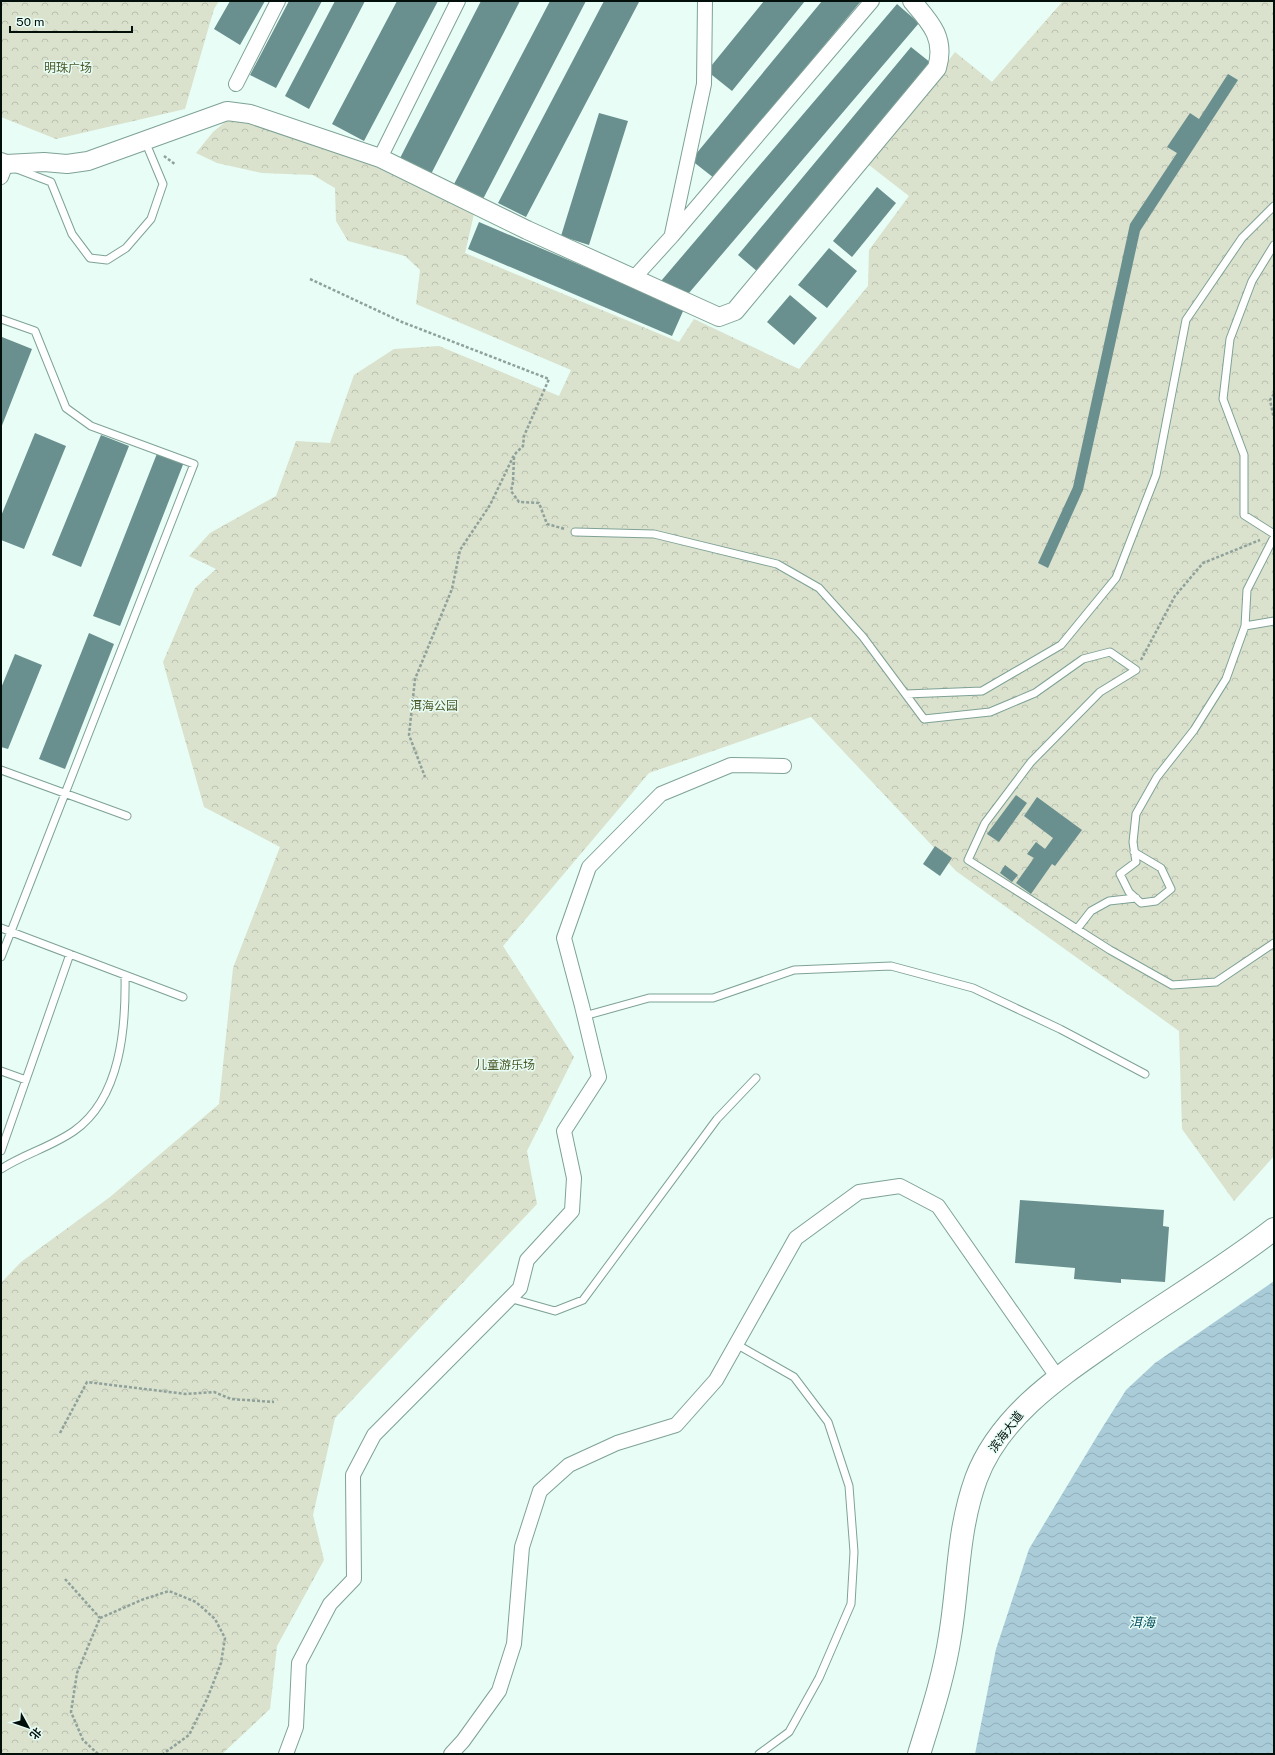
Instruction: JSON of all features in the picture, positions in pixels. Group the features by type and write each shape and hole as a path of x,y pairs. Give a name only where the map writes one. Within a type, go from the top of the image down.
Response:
{"main road":[{"name":"滨海大道","path":"919,1754 945,1663 954,1603 960,1543 971,1494 976,1477 1001,1434 1014,1418 1058,1378 1134,1325 1246,1251 1274,1229"}],"street":[{"path":"236,84 278,1"},
{"path":"380,158 458,1"},
{"path":"672,236 704,84 705,1"},
{"path":"633,279 672,236 872,1"},
{"path":"3,168 44,162 67,164 88,161 145,139 227,111 250,114 380,158 527,230 719,317 735,311 937,68 940,59 938,36 931,22 912,1"},
{"path":"286,1754 296,1727 299,1663 330,1604 354,1579 353,1475 374,1435 520,1288 527,1260 572,1211 574,1178 564,1132 599,1078 564,938 590,867 661,794 731,765 784,766"},
{"path":"450,1754 463,1741 499,1691 514,1644 522,1547 540,1491 570,1465 617,1443 676,1425 716,1380 796,1238 859,1192 900,1186 938,1206 1058,1378"}],"lane":[{"path":"3,168 52,182 72,234 90,258 107,260 126,248 151,219 163,184 145,139"},
{"path":"906,694 982,691 1060,645 1116,578 1156,475 1186,320 1242,238 1274,206"},
{"path":"1134,852 1161,868 1171,889 1156,902 1141,903 1129,892 1120,874 1136,862 1134,852 1133,842 1136,814 1157,778 1194,730 1226,679 1245,626 1247,590 1272,536 1244,515 1244,455 1223,399 1230,340 1252,281 1274,245"},
{"path":"1,319 35,332 66,408 91,426 194,464 1,958"},
{"path":"576,532 654,534 776,564 819,588 863,637 924,719 990,712 1035,693 1083,659 1110,652 1136,670 1100,692 1030,762 985,823 968,860 1110,950 1172,985 1216,982 1274,943"},
{"path":"1245,626 1274,621"},
{"path":"1,770 127,816"},
{"path":"1077,929 1091,911 1109,901 1136,898"},
{"path":"1,928 183,997"},
{"path":"1,1151 70,954"},
{"path":"584,1016 648,998 713,998 794,970 891,966 973,988 1060,1029 1144,1074"},
{"path":"1,1169 73,1132 85,1122 98,1105 109,1083 119,1053 124,1014 125,975"},
{"path":"1,1071 26,1080"},
{"path":"509,1298 555,1311 583,1300 717,1119 756,1078"},
{"path":"736,1344 794,1378 828,1422 849,1486 854,1552 851,1604 818,1678 789,1732 759,1754"}],"path":[{"path":"310,279 402,322 550,379 524,436 523,446 514,456 490,506 460,550 452,589 415,679 409,735 426,777"},
{"path":"1274,394 1270,400 1274,419"},
{"path":"514,456 513,482 511,491 519,502 539,503 547,524 576,532"},
{"path":"1136,670 1175,596 1203,563 1238,548 1272,536"},
{"path":"60,1433 87,1382 186,1394 214,1392 231,1399 274,1402"},
{"path":"65,1579 100,1618"},
{"path":"98,1754 83,1740 71,1712 77,1673 100,1618 144,1599 169,1591 196,1602 215,1619 225,1638 221,1662 207,1699 189,1734 163,1754"}],"green space":[{"name":"明珠广场","path":"1,1 219,1 214,9 185,109 56,139 1,117"},
{"name":"洱海公园","path":"1063,1 1274,1 1274,1156 1234,1201 1182,1129 1179,1031 956,871 811,717 649,773 503,946 574,1057 527,1151 537,1204 335,1418 313,1515 324,1560 277,1646 270,1709 222,1754 1,1754 1,1283 21,1262 110,1197 219,1104 233,968 280,847 204,807 163,662 195,588 216,569 189,556 210,533 276,496 296,441 330,443 354,375 394,349 439,346 559,396 571,370 416,304 420,270 405,256 348,241 336,221 335,188 313,175 262,173 217,163 196,153 213,132 246,105 474,214 465,253 679,342 694,319 799,369 868,286 869,250 909,196 869,165 955,52 992,82"}],"water":[{"name":"洱海","path":"1274,1281 1274,1754 975,1754 996,1649 1029,1549 1126,1390 1155,1363"}],"building":[{"path":"230,1 265,1 240,45 214,29"},
{"path":"289,1 322,1 276,88 250,75"},
{"path":"335,1 365,1 309,109 285,96"},
{"path":"397,1 438,1 364,141 332,124"},
{"path":"481,1 520,1 430,176 399,160"},
{"path":"550,1 586,1 482,201 453,186"},
{"path":"604,1 639,2 526,217 498,203"},
{"path":"764,1 805,1 732,91 707,71"},
{"path":"822,1 861,1 714,178 691,160"},
{"path":"897,4 919,23 683,300 661,281"},
{"path":"911,47 931,63 758,272 738,255"},
{"path":"1228,74 1238,80 1140,231 1083,490 1048,568 1038,563 1073,487 1130,224 1177,153 1167,147 1190,113 1199,119"},
{"path":"599,113 628,121 589,245 561,236"},
{"path":"877,187 896,203 852,257 833,241"},
{"path":"479,222 684,309 672,336 468,249"},
{"path":"829,248 857,271 827,308 798,285"},
{"path":"790,295 817,318 794,345 767,322"},
{"path":"2,337 32,349 1,428 1,339"},
{"path":"35,433 66,446 24,549 1,540 1,516"},
{"path":"101,435 129,446 81,567 52,555"},
{"path":"158,451 184,462 120,626 93,616"},
{"path":"89,633 114,644 65,769 39,759"},
{"path":"15,654 42,665 8,749 1,747 1,688"},
{"path":"1016,795 1027,803 999,842 987,834"},
{"path":"1037,797 1082,830 1055,866 1052,864 1031,894 1016,883 1034,858 1027,854 1036,842 1045,849 1053,838 1024,816"},
{"path":"935,846 952,858 940,876 923,864"},
{"path":"1005,865 1018,875 1012,882 1000,873"},
{"path":"1020,1200 1164,1210 1163,1226 1169,1227 1165,1282 1121,1279 1121,1283 1074,1279 1075,1268 1015,1263"}],"park label":[{"name":"儿童游乐场","path":"505,1065"}]}
